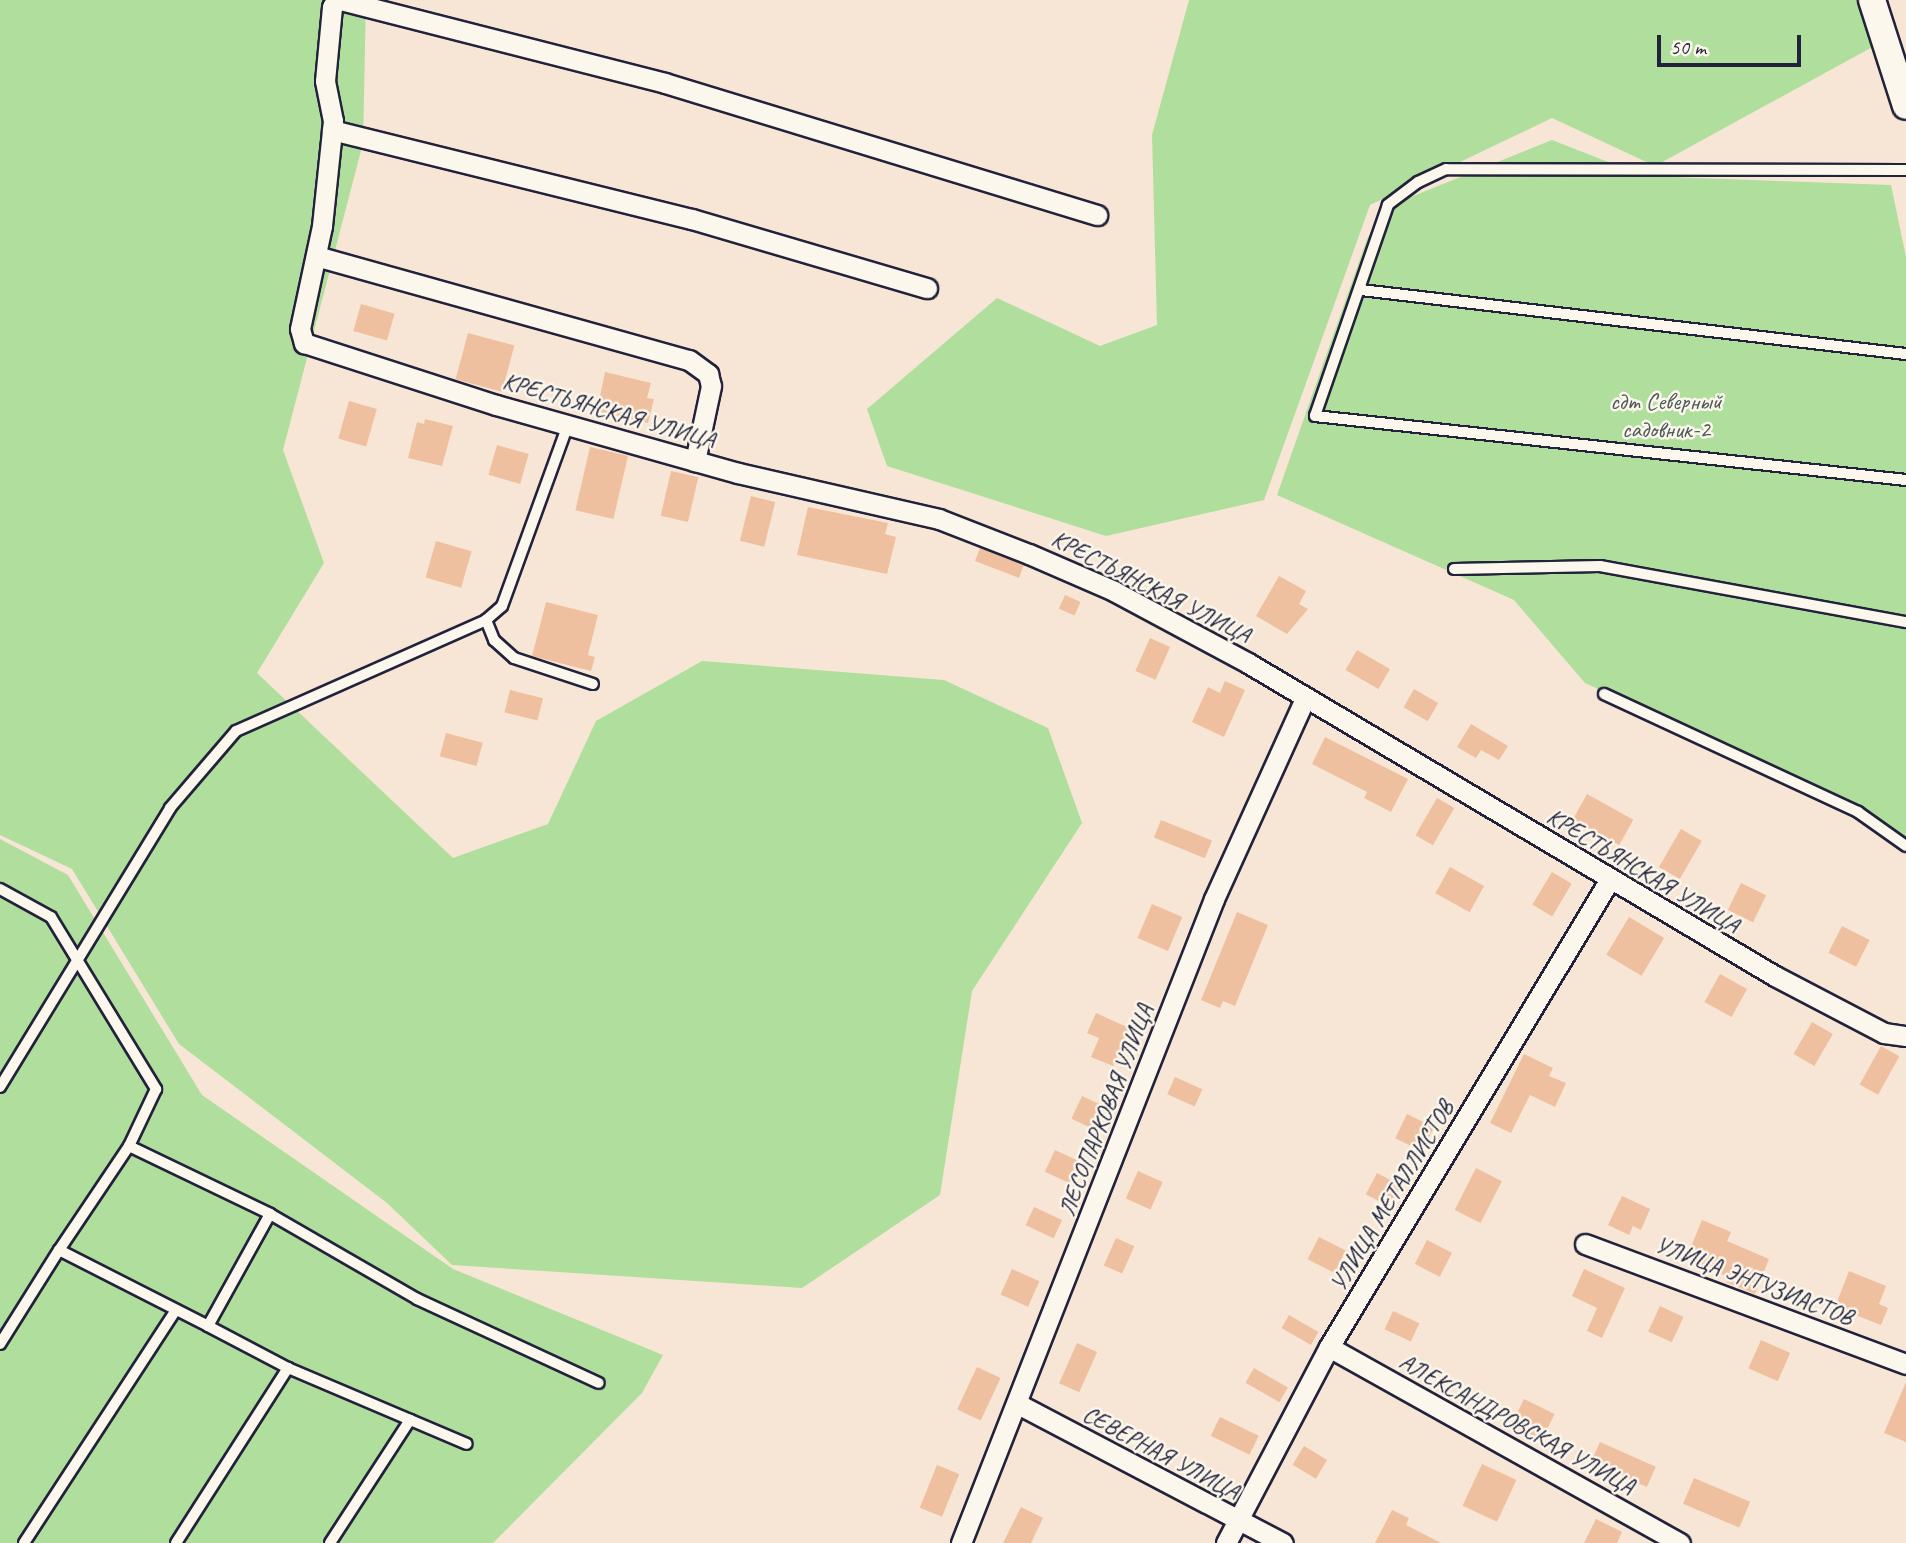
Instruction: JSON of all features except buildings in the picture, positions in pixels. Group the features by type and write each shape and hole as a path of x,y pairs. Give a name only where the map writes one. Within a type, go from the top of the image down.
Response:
{"main road":[{"path":"1872,0 1906,106"}],"street":[{"path":"695,461 711,386 708,374 689,360 316,256 332,130 325,81 332,7 338,0 666,83 1097,215"},
{"path":"332,130 692,219 927,288"},
{"name":"КРЕСТЬЯНСКАЯ УЛИЦА","path":"316,256 300,329 304,343 568,425 695,461 939,519 1029,554 1114,591 1305,698 1774,976 1884,1033 1906,1036"},
{"name":"ЛЕСОПАРКОВАЯ УЛИЦА","path":"961,1543 1018,1405 1214,899 1305,698"},
{"name":"УЛИЦА МЕТАЛЛИСТОВ","path":"1226,1543 1329,1347 1609,879"},
{"name":"УЛИЦА ЭНТУЗИАСТОВ","path":"1585,1244 1906,1364"},
{"name":"АЛЕКСАНДРОВСКАЯ УЛИЦА","path":"1329,1347 1680,1543"},
{"name":"СЕВЕРНАЯ УЛИЦА","path":"1018,1405 1283,1543"}],"lane":[{"path":"1906,170 1446,169 1418,182 1388,205 1361,290 1315,416 1906,480"},
{"path":"1361,290 1906,354"},
{"path":"0,1087 80,960 170,807 236,730 486,620 502,606 513,587 531,521 568,425"},
{"path":"1454,569 1600,566 1906,622"},
{"path":"486,620 494,640 514,658 593,684"},
{"path":"1604,694 1858,812 1906,846"},
{"path":"0,889 51,917 80,960 156,1089 129,1146 0,1344"},
{"path":"129,1146 271,1214 417,1299 599,1383"},
{"path":"208,1326 271,1214"},
{"path":"59,1251 288,1368 467,1444"},
{"path":"24,1543 176,1310"},
{"path":"176,1543 288,1368"},
{"path":"330,1543 410,1420"}],"green space":[{"path":"0,0 366,0 363,143 283,450 324,563 257,673 453,858 548,824 596,721 702,661 944,680 1048,728 1082,823 972,991 940,1195 802,1288 452,1265 387,1203 179,1044 72,869 0,835"},
{"path":"1189,0 1865,0 1887,39 1655,166 1552,118 1370,205 1264,500 1106,536 887,466 867,409 997,298 1100,346 1157,325 1152,135"},
{"name":"сдт Северный садовник-2","path":"1552,140 1644,176 1891,185 1906,257 1906,841 1862,810 1585,683 1514,600 1277,495 1367,239 1386,207"},
{"path":"0,839 68,875 202,1095 453,1269 663,1355 642,1393 493,1543 0,1543"}]}
